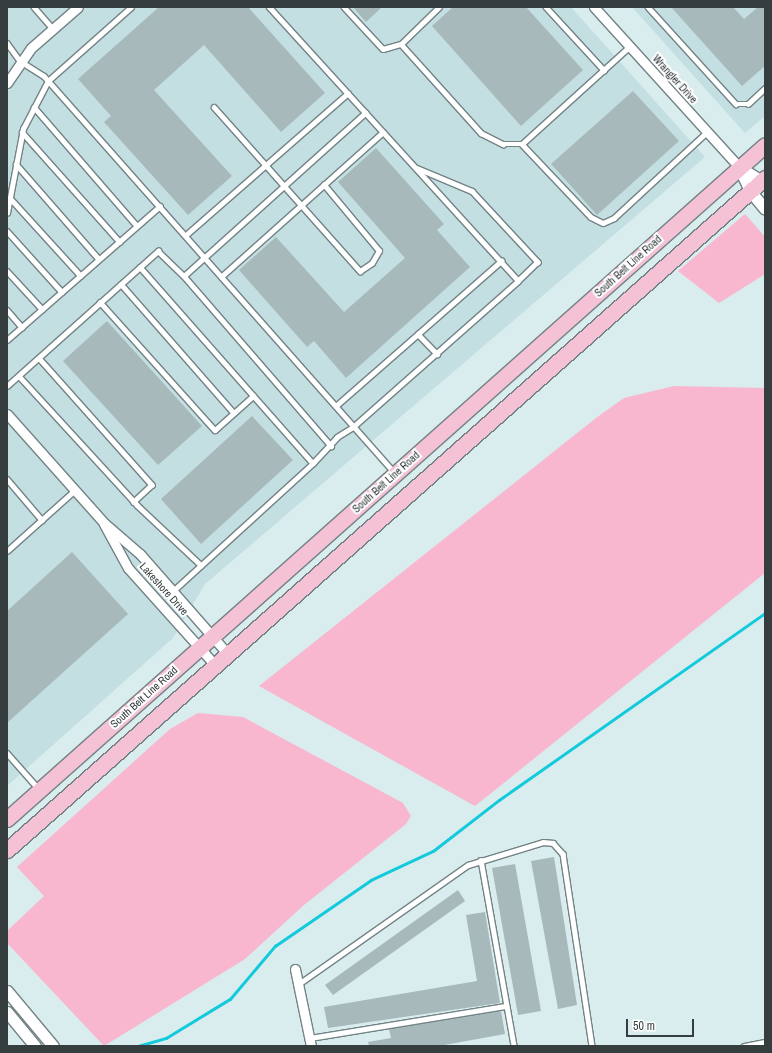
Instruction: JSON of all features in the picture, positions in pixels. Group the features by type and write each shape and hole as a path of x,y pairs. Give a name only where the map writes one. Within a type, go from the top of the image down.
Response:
{"main road":[{"name":"South Belt Line Road","path":"7,820 765,145"},
{"name":"South Belt Line Road","path":"7,850 410,491 764,180"},
{"path":"396,474 410,491"}],"street":[{"path":"7,83 20,62 78,7"},
{"name":"Wrangler Drive","path":"594,7 739,167"},
{"path":"739,167 764,180"},
{"path":"739,167 750,192 765,209"},
{"name":"Lakeshore Drive","path":"7,414 104,523 140,554 228,654"},
{"name":"Lakeshore Drive","path":"104,523 128,568 215,665"},
{"path":"295,968 300,983 311,1042"},
{"path":"7,991 53,1046"},
{"path":"7,1012 35,1046"}],"lane":[{"path":"34,7 54,29"},
{"path":"7,213 22,132 48,81 131,7"},
{"path":"269,7 518,281"},
{"path":"344,7 383,49 401,44 439,7"},
{"path":"546,7 604,70"},
{"path":"648,7 736,104 748,104 765,88"},
{"path":"7,43 20,62 48,81 186,235 221,277 337,405 353,427 396,474"},
{"path":"401,44 481,133 503,144 522,144 629,46"},
{"path":"186,235 348,93"},
{"path":"34,107 137,226"},
{"path":"214,107 267,164 360,271 372,263 379,251 324,185"},
{"path":"184,276 203,255 365,112"},
{"path":"22,132 120,242"},
{"path":"221,277 383,132"},
{"path":"522,144 591,217 603,223 614,218 707,132"},
{"path":"16,164 100,259"},
{"path":"173,591 332,446 337,437 353,427 437,354 538,262 472,191 414,166"},
{"path":"10,198 80,276"},
{"path":"7,340 160,206"},
{"path":"7,231 62,292"},
{"path":"7,386 158,251 184,276 332,446"},
{"path":"337,405 501,262"},
{"path":"140,267 313,463"},
{"path":"7,271 42,309"},
{"path":"120,284 234,413"},
{"path":"100,302 215,430 254,396"},
{"path":"7,310 22,327"},
{"path":"418,334 437,354"},
{"path":"39,358 152,485 134,502"},
{"path":"19,376 134,502 201,565"},
{"path":"7,479 42,520"},
{"path":"7,552 75,490"},
{"path":"7,753 40,790"},
{"path":"300,983 468,865 542,842 553,843 562,854 592,1046"},
{"path":"481,860 514,1046"},
{"path":"311,1042 506,1006"},
{"path":"744,1046 765,1042"}],"shaded area":[{"path":"7,7 571,7 705,157 205,584 173,638 7,786"},
{"path":"632,7 765,7 765,116 745,133"},
{"path":"745,214 765,237 765,274 719,303 678,271"},
{"path":"674,386 765,388 765,573 475,806 259,686 596,418 624,398"},
{"path":"198,713 243,717 403,803 411,816 406,824 304,905 245,959 104,1046 7,943 7,931 44,896 17,867 170,729"}],"building":[{"path":"159,7 248,7 325,93 281,132 204,45 154,90 232,176 188,215 104,122 111,116 78,79"},
{"path":"353,7 382,7 366,22"},
{"path":"453,7 526,7 583,70 521,126 432,26"},
{"path":"671,7 733,7 744,19 758,7 765,7 765,66 742,86"},
{"path":"633,91 679,141 597,215 551,164"},
{"path":"376,148 444,224 437,230 470,267 346,378 314,341 307,347 239,270 276,237 344,312 405,258 338,182"},
{"path":"107,321 202,426 158,465 63,361"},
{"path":"252,416 293,460 201,544 161,499"},
{"path":"72,552 128,614 7,723 7,611"},
{"path":"554,857 577,1005 558,1009 531,861"},
{"path":"515,864 541,1011 518,1015 492,868"},
{"path":"458,890 465,901 333,995 325,985"},
{"path":"485,912 500,1003 328,1028 324,1007 477,981 466,915"},
{"path":"501,1011 505,1034 439,1046 369,1046 368,1042 391,1038 389,1029"}],"waterway":[{"path":"138,1046 166,1038 230,999 275,946 371,880 433,851 499,800 765,613"}]}
